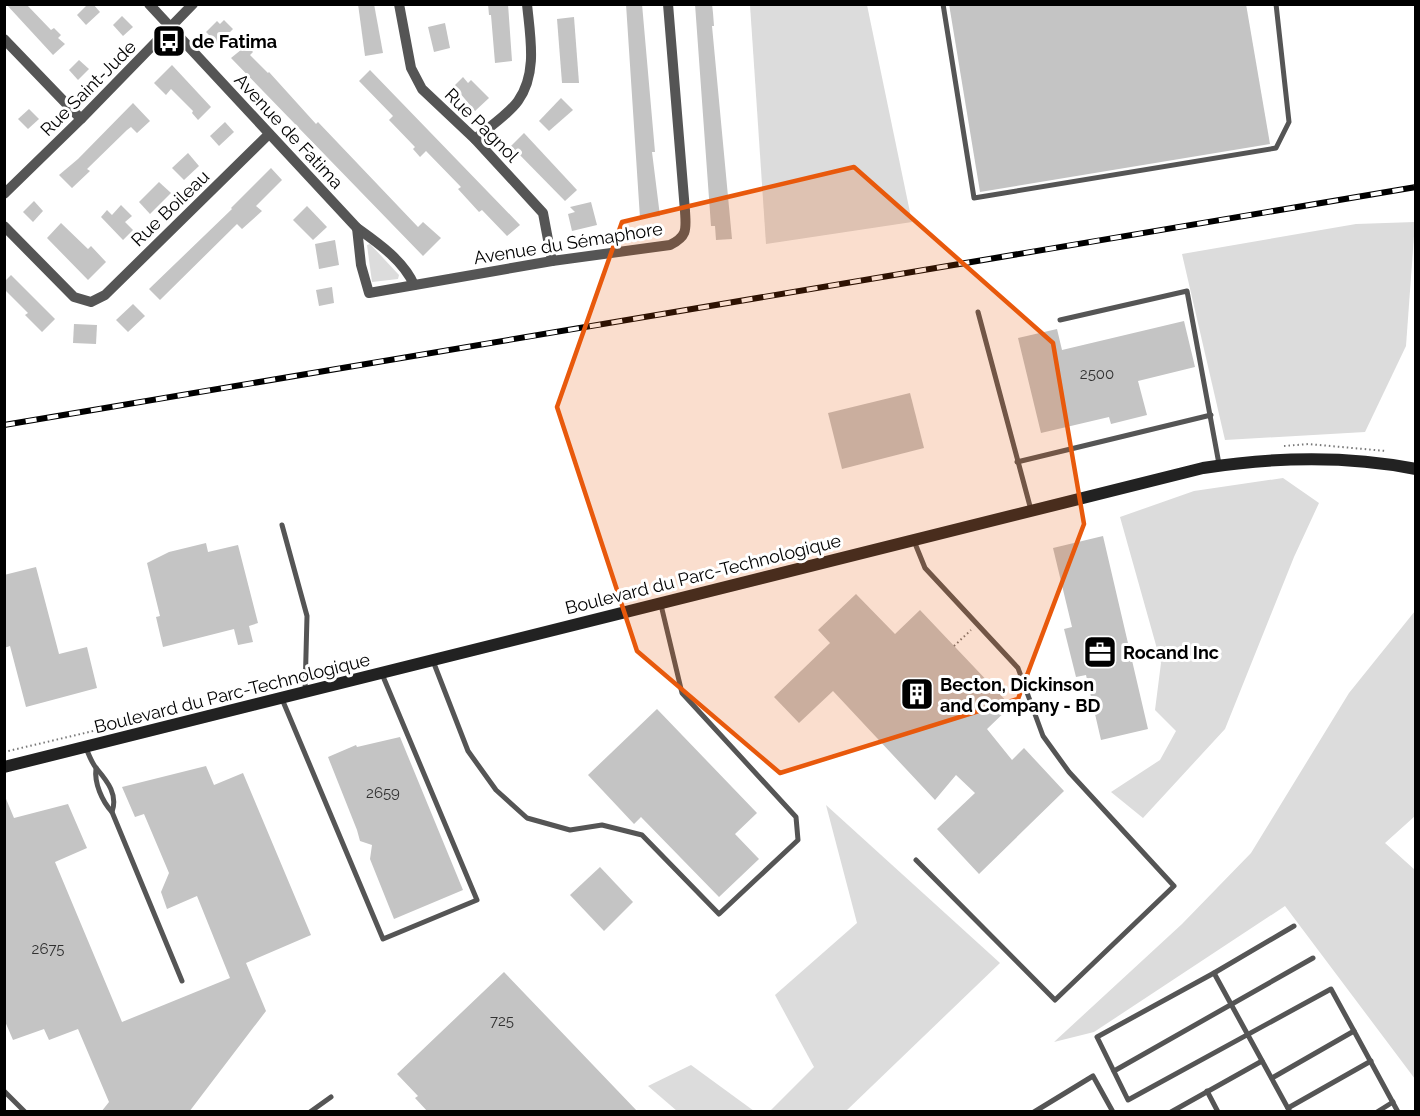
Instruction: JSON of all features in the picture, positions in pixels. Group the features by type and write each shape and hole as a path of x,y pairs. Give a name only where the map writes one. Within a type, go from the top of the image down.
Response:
{"street":[{"name":"Avenue de Fatima","path":"148,4 357,228 382,246 411,278 414,285"},
{"name":"Rue Saint-Jude","path":"4,194 193,4"},
{"name":"Rue Pagnol","path":"399,4 411,68 422,89 475,139 543,213 552,261"},
{"path":"475,139 518,102 528,81 532,58 528,4"},
{"name":"Avenue du Sémaphore","path":"357,228 361,265 369,293 552,261 670,245 681,239 685,232 685,211 668,4"},
{"path":"4,39 81,119"},
{"name":"Rue Boileau","path":"4,226 74,297 91,302 105,295 269,134"},
{"name":"Boulevard du Parc-Technologique","path":"4,768 1164,477 1219,466 1278,459 1365,461 1416,469"}],"lane":[{"path":"943,4 974,198 1276,148 1289,122 1275,4"},
{"path":"1060,320 1187,291 1219,466"},
{"path":"978,312 1031,510"},
{"path":"1017,462 1211,415"},
{"path":"282,525 307,616 304,694"},
{"path":"913,540 925,568 1018,668 1041,730 1064,766 1086,793 1174,886 1055,1000 916,860"},
{"path":"433,661 468,751 496,790 527,818 570,830 602,825 642,835 719,914 798,840 796,817 682,693 660,603"},
{"path":"282,699 383,939 477,900 382,674"},
{"path":"85,747 96,768 105,777 114,797 115,804 112,812"},
{"path":"96,768 95,777 106,806 112,812 182,981"},
{"path":"1294,927 1097,1037 1128,1100 1331,989 1398,1112"},
{"path":"1114,1071 1313,958"},
{"path":"1214,973 1289,1110 1371,1061"},
{"path":"1272,1078 1354,1030"},
{"path":"1171,1112 1262,1061"},
{"path":"1034,1112 1093,1076 1113,1112"},
{"path":"4,1091 25,1112"},
{"path":"1207,1091 1218,1112"},
{"path":"310,1112 331,1097"},
{"path":"1377,1112 1393,1102"}],"path":[{"path":"954,646 969,632"}],"highlighted area":[{"path":"854,167 1053,343 1084,524 1018,699 780,773 637,651 557,407 622,222"}],"shaded area":[{"path":"750,5 867,5 912,222 766,244"},
{"path":"1415,222 1406,346 1365,432 1225,440 1182,254 1356,224"},
{"path":"370,244 399,275 398,279 372,282 367,245"},
{"path":"1283,478 1319,503 1294,557 1225,729 1143,818 1111,792 1160,760 1176,731 1155,710 1161,663 1120,517 1194,491"},
{"path":"1415,611 1415,816 1385,843 1415,870 1415,1079 1285,906 1094,1032 1054,1042 1182,924 1251,853 1349,693"},
{"path":"826,805 1000,963 846,1111 770,1111 814,1067 775,995 857,923"},
{"path":"691,1065 754,1111 677,1111 648,1086"}],"building":[{"path":"6,4 26,4 51,30 54,28 61,35 58,38 65,44 53,55"},
{"path":"88,4 93,4 100,12 86,25 77,15"},
{"path":"358,4 374,4 383,53 365,56"},
{"path":"488,4 508,4 512,61 495,63"},
{"path":"626,4 642,4 655,152 652,152 660,216 640,218"},
{"path":"695,4 712,4 714,26 712,26 732,239 716,240 715,226 711,226"},
{"path":"949,4 1246,4 1270,144 980,192"},
{"path":"122,16 133,27 123,36 113,25"},
{"path":"574,17 579,83 562,83 557,19"},
{"path":"224,20 233,29 218,44 206,32 217,21 220,24"},
{"path":"445,23 450,48 434,52 428,27"},
{"path":"247,45 253,52 250,55 269,72 316,124 318,122 418,227 423,222 441,238 423,256 231,58"},
{"path":"79,60 89,69 78,80 69,70"},
{"path":"172,65 211,107 198,120 192,113 193,111 171,89 166,95 154,83"},
{"path":"370,70 520,225 507,236 482,210 479,212 458,189 461,187 426,151 420,157 413,149 415,147 389,120 393,116 359,81"},
{"path":"463,77 468,83 471,80 489,98 475,111 454,86"},
{"path":"561,98 573,110 549,131 539,121"},
{"path":"133,103 150,121 137,133 131,127 127,130 87,169 90,171 72,188 59,175"},
{"path":"29,109 39,119 28,129 18,119"},
{"path":"225,122 234,132 219,146 210,136"},
{"path":"524,133 577,190 565,201 511,146"},
{"path":"188,153 199,166 184,180 172,168"},
{"path":"271,168 282,180 256,206 262,211 242,229 237,224 160,300 149,289"},
{"path":"159,182 171,193 150,214 139,202"},
{"path":"34,201 43,211 33,222 23,212"},
{"path":"591,202 597,225 572,231 568,214 575,212 570,207"},
{"path":"121,205 132,216 125,222 133,230 123,240 101,217 107,210 112,215"},
{"path":"307,206 327,227 313,240 293,220"},
{"path":"61,223 88,249 91,246 106,262 88,280 47,238"},
{"path":"335,240 339,265 319,269 315,244"},
{"path":"11,275 55,319 42,332 25,315 28,313 4,289 4,282"},
{"path":"332,287 334,303 319,306 316,290"},
{"path":"133,304 145,316 128,332 116,320"},
{"path":"1184,321 1195,367 1138,381 1147,415 1111,424 1109,417 1041,433 1018,338 1057,329 1062,350"},
{"path":"74,324 97,325 96,344 73,343"},
{"path":"910,393 924,448 842,469 828,413"},
{"name":"Rocand Inc","path":"1103,536 1148,729 1101,740 1086,675 1076,677 1064,629 1072,627 1053,548"},
{"path":"206,543 208,552 238,545 258,623 249,626 253,642 238,645 234,629 163,647 156,617 160,616 147,563 169,552"},
{"path":"36,567 59,654 87,647 97,688 26,707 10,646 4,648 4,575"},
{"name":"Becton, Dickinson and Company - BD","path":"856,594 895,634 920,610 1011,706 987,729 1012,760 1024,748 1064,791 979,874 937,829 975,793 956,775 935,800 833,691 799,723 774,697 830,643 818,630"},
{"path":"657,709 757,813 735,834 759,859 719,897 641,817 634,824 588,775"},
{"path":"400,737 463,890 394,919 370,859 372,845 360,841 328,757 356,745 357,747"},
{"path":"206,766 214,785 243,773 311,935 246,963 266,1011 189,1112 101,1112 109,1102 78,1029 49,1040 44,1029 13,1040 4,1019 4,794 14,818 68,804 87,848 55,862 122,1022 230,978 197,896 167,909 161,892 169,873 144,814 135,817 122,787"},
{"path":"600,867 633,902 604,931 570,895"},
{"path":"504,972 638,1112 428,1112 415,1098 418,1096 397,1074"}],"railway":[{"path":"4,425 1416,187"}],"place":[{"name":"de Fatima","path":"169,41"},
{"name":"Rocand Inc","path":"1100,652"},
{"name":"Becton, Dickinson and Company - BD","path":"917,694"}]}
